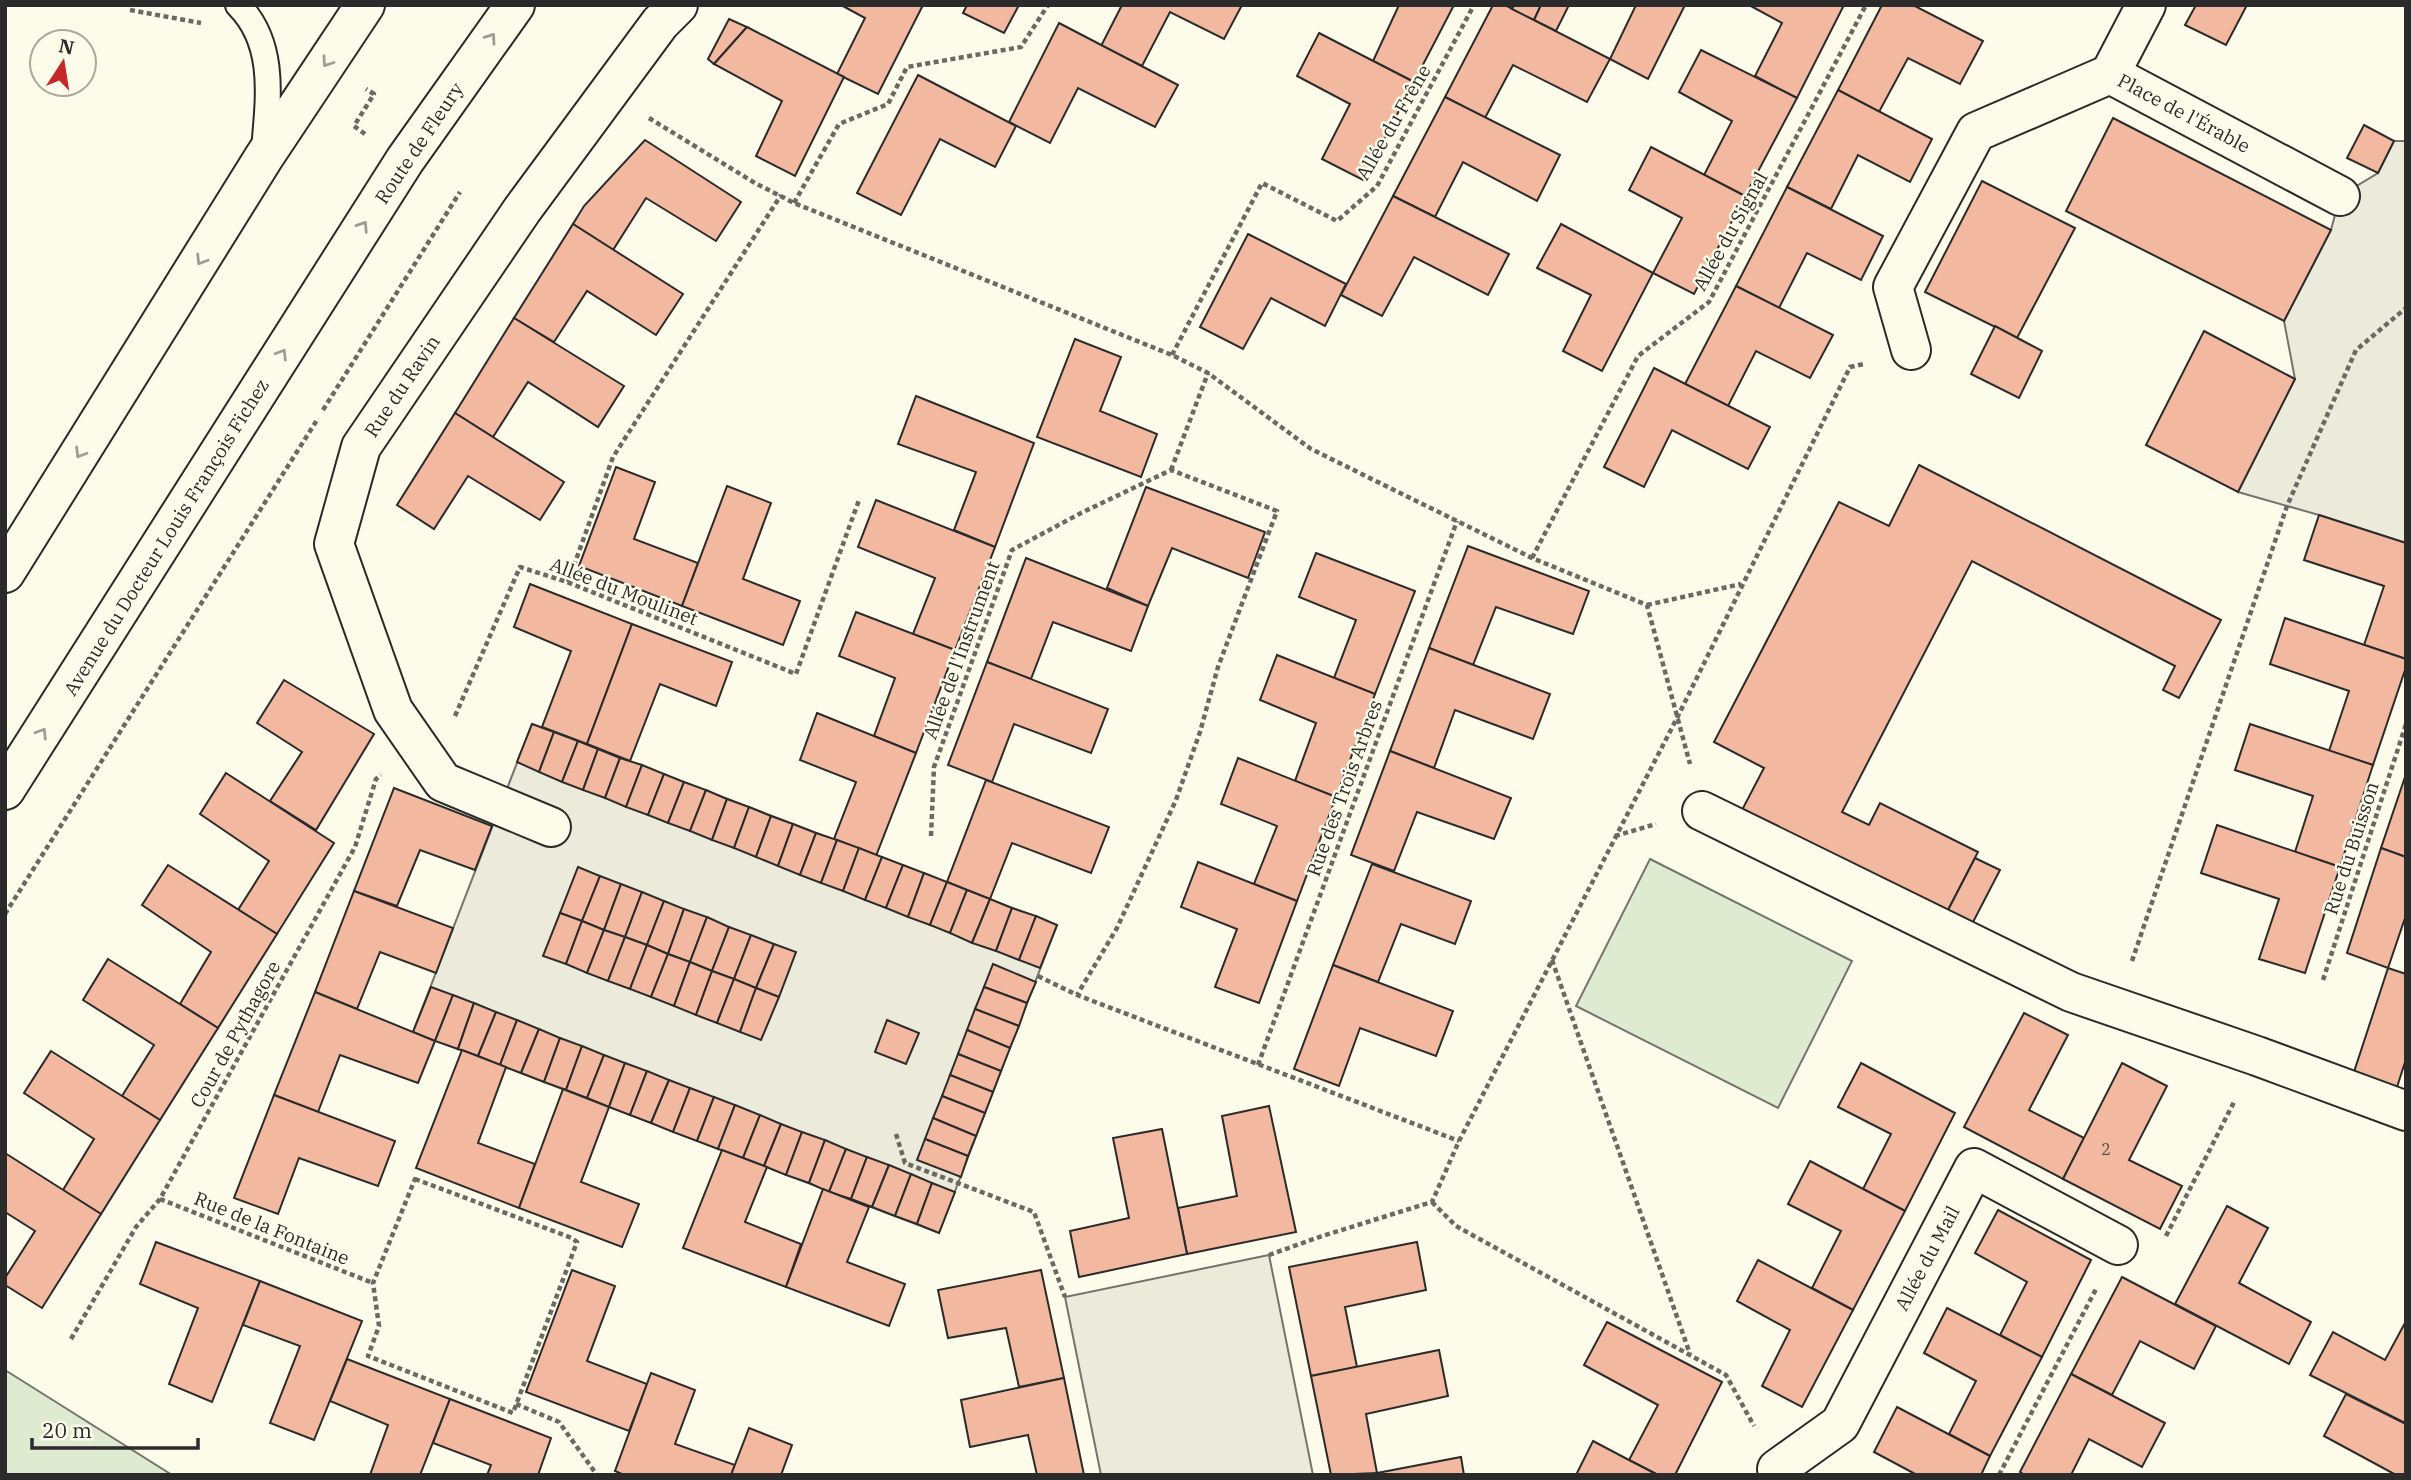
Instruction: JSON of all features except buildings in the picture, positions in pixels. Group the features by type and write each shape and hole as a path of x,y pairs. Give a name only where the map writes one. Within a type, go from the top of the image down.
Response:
{"street":[{"path":"5,573 264,157 365,5"},
{"name":"Route de Fleury","path":"327,283 405,160 515,5"},
{"name":"Rue du Ravin","path":"551,827 443,782 393,710 334,544 361,447 522,210 660,23 678,5"},
{"path":"2110,74 2146,5"},
{"name":"Place de l'Érable","path":"1911,350 1893,287 1976,132 2110,74 2340,196"},
{"name":"Avenue du Docteur Louis François Fichez","path":"5,790 327,283"},
{"path":"1702,811 2071,992 2406,1111"},
{"name":"Allée du Mail","path":"1777,1469 1840,1424 1974,1168 2118,1245"}],"lane":[{"path":"237,5 259,33 269,83 264,157"}],"path":[{"path":"794,203 839,124 888,104 907,67 1021,47 1048,5"},
{"name":"Allée du Frêne","path":"1172,355 1262,183 1337,220 1377,186 1474,5"},
{"name":"Allée du Signal","path":"1532,558 1638,356 1709,302 1866,5"},
{"path":"609,94 755,183 794,203 1172,355 1208,373 1311,449 1532,558 1647,605 1742,583"},
{"path":"5,914 460,192"},
{"path":"568,582 614,457 781,195"},
{"path":"2116,1008 2287,506 2356,350 2406,308"},
{"path":"1269,1255 1432,1202 1459,1141 1678,716 1850,368 1911,350"},
{"path":"1077,995 1117,928 1176,800 1219,667 1277,511 1171,470 1208,373"},
{"name":"Allée de l'Instrument","path":"931,836 934,767 1012,550 1171,470"},
{"name":"Allée du Moulinet","path":"419,745 450,726 520,567 568,582 796,674 859,500"},
{"name":"Rue des Trois Arbres","path":"1258,1065 1457,521"},
{"path":"1647,605 1702,811"},
{"name":"Rue du Buisson","path":"2323,981 2406,724"},
{"name":"Cour de Pythagore","path":"71,1339 136,1227 160,1199 355,847 376,779 419,745"},
{"path":"1552,959 1691,1355"},
{"path":"1038,975 1077,995 1459,1141"},
{"path":"896,1134 905,1163 1034,1212 1065,1297"},
{"path":"415,1179 577,1242 513,1413 368,1356 379,1326 373,1283 415,1179"},
{"name":"Rue de la Fontaine","path":"160,1199 373,1283"},
{"path":"1432,1202 1456,1226 1726,1375 1777,1469"},
{"path":"516,1404 559,1422 597,1475"}],"green space":[{"path":"1650,859 1852,961 1778,1108 1576,1006"},
{"path":"5,1370 172,1475 5,1475"}],"shaded area":[{"path":"2394,141 2406,141 2406,543 2238,492 2295,379 2284,321 2331,230 2340,196 2378,173"},
{"path":"532,724 1057,925 939,1233 413,1032"},
{"path":"1269,1255 1313,1475 1101,1475 1065,1297"}]}
